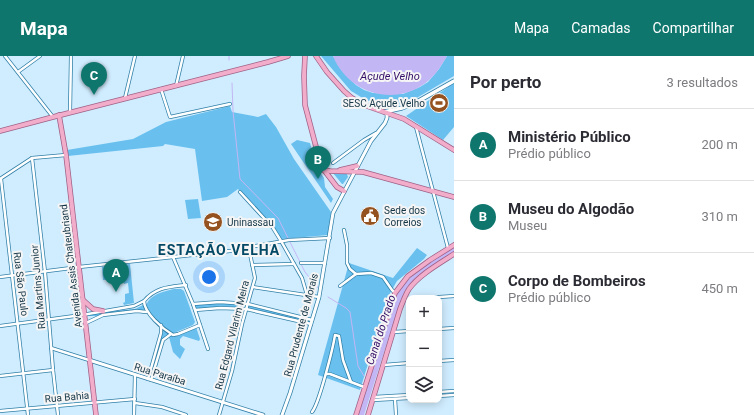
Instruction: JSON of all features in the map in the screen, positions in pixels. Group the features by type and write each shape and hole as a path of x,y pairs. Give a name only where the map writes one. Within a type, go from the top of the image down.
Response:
{"main road":[{"path":"0,131 288,56"},
{"path":"305,56 305,105 320,162 337,187 344,191"},
{"path":"316,57 344,91 352,98 364,105 398,117 416,126 454,150"},
{"path":"385,112 415,103 454,81"},
{"name":"Avenida Assis Chateubriand","path":"59,115 66,155 96,415"},
{"path":"336,171 357,166"},
{"path":"324,170 363,172 454,197"},
{"path":"356,415 395,293 408,276 454,245"},
{"path":"368,415 393,332 407,292 414,283 454,254"},
{"path":"83,300 93,309 103,311"}],"street":[{"path":"5,56 53,117"},
{"path":"18,72 40,56"},
{"path":"70,113 71,56"},
{"path":"125,98 135,56"},
{"path":"176,86 183,56"},
{"path":"161,89 170,117 230,104"},
{"name":"Rua Prudente de Morais","path":"282,415 319,298 326,263 333,213 354,171 376,133 385,124 387,118 385,112"},
{"path":"416,126 448,248"},
{"path":"333,163 376,133"},
{"path":"1,179 32,158 66,155"},
{"name":"Rua Martins Junior","path":"32,158 45,272 58,415"},
{"name":"Rua São Paulo","path":"1,179 28,415"},
{"path":"240,192 283,241 304,283 307,295"},
{"path":"344,230 347,263 350,269 356,274"},
{"path":"256,246 289,240 330,238"},
{"name":"Rua Edgard Vilarim Meira","path":"173,257 249,249 255,278 240,331 232,371 219,415"},
{"path":"0,277 173,257 186,285 208,349"},
{"path":"301,263 326,263"},
{"path":"252,265 294,264"},
{"path":"340,286 356,274 365,273 383,277 395,293"},
{"path":"0,326 84,315 134,306 144,301 152,293 159,289 186,285"},
{"path":"253,287 319,298"},
{"path":"442,297 454,296"},
{"path":"144,301 144,306 147,312 171,334 176,335 200,325"},
{"path":"193,304 220,302 248,304 312,320"},
{"path":"195,310 230,307 246,309 311,324"},
{"path":"86,323 103,315 137,311 147,312"},
{"path":"150,379 161,332 160,325"},
{"path":"442,329 454,328"},
{"path":"393,332 406,331"},
{"path":"150,379 162,342 171,334"},
{"path":"312,412 326,374 335,335 339,336 344,360 351,382"},
{"name":"Rua Paraíba","path":"51,348 264,415"},
{"path":"442,361 454,360"},
{"path":"383,365 406,363"},
{"path":"0,376 53,370"},
{"path":"326,374 330,374 364,387"},
{"path":"134,415 135,375"},
{"path":"442,392 454,391"},
{"path":"372,399 406,395"},
{"path":"442,396 454,395"},
{"path":"372,399 406,398"},
{"name":"Rua Bahia","path":"0,412 135,399"},
{"path":"395,399 396,415"},
{"path":"135,403 162,407 186,415"},
{"path":"10,410 10,415"}],"shaded area":[{"path":"321,56 333,56 344,73 356,85 373,93 403,94 420,87 428,82 439,69 447,56 454,56 454,76 408,103 385,106 366,100 351,91"},
{"name":"SESC Açude Velho","path":"454,83 454,127 443,140 406,116"},
{"path":"230,106 232,112 258,117 266,114 276,127 294,159 331,212 328,235 282,239 238,189 227,197 202,201 195,149 165,144 163,146 68,156 67,150 133,139 166,122"},
{"path":"297,140 310,143 317,168 324,178 325,187 333,199 331,203 291,144"},
{"path":"346,172 348,177 343,184 333,173"},
{"path":"198,199 201,218 188,219 185,200"},
{"path":"417,248 427,255 397,281 389,295 360,390 318,375 349,263 393,278"},
{"path":"130,264 134,303 124,305 125,294 129,293 128,283 124,284 123,279 103,280 102,267"},
{"path":"181,289 184,291 195,322 193,325 171,333 149,314 146,305 151,298 161,292"},
{"path":"222,303 247,305 246,308 224,306 196,309 194,305"},
{"path":"143,305 146,312 140,311 103,316 87,316 102,312 135,309"},
{"path":"249,306 311,320 310,323 248,308"},
{"path":"162,327 169,334 163,339 150,379 149,377"},
{"path":"196,327 200,339 199,341 183,336 180,339 180,345 185,349 180,359 173,352 169,337"}],"water":[{"name":"Açude Velho","path":"333,56 447,56 436,73 421,86 409,92 396,95 383,95 370,92 348,78 339,68"},
{"path":"454,247 454,253 411,284 404,293 364,415 357,415 397,292 423,267"}],"waterway":[{"path":"232,83 233,111 240,179 278,218 305,272 319,289"},
{"path":"328,297 350,312 358,366 364,376"}],"place":[{"name":"Corpo de Bombeiros","path":"94,95"},
{"name":"SESC Açude Velho","path":"439,103"},
{"name":"Museu do Algodão","path":"318,179"},
{"name":"Sede dos Correios","path":"370,216"},
{"name":"Uninassau","path":"213,222"},
{"name":"Ministério Público","path":"116,292"}],"district":[{"name":"ESTAÇÃO VELHA","path":"219,250"}],"water label":[{"name":"Canal do Prado","path":"381,330"}]}
